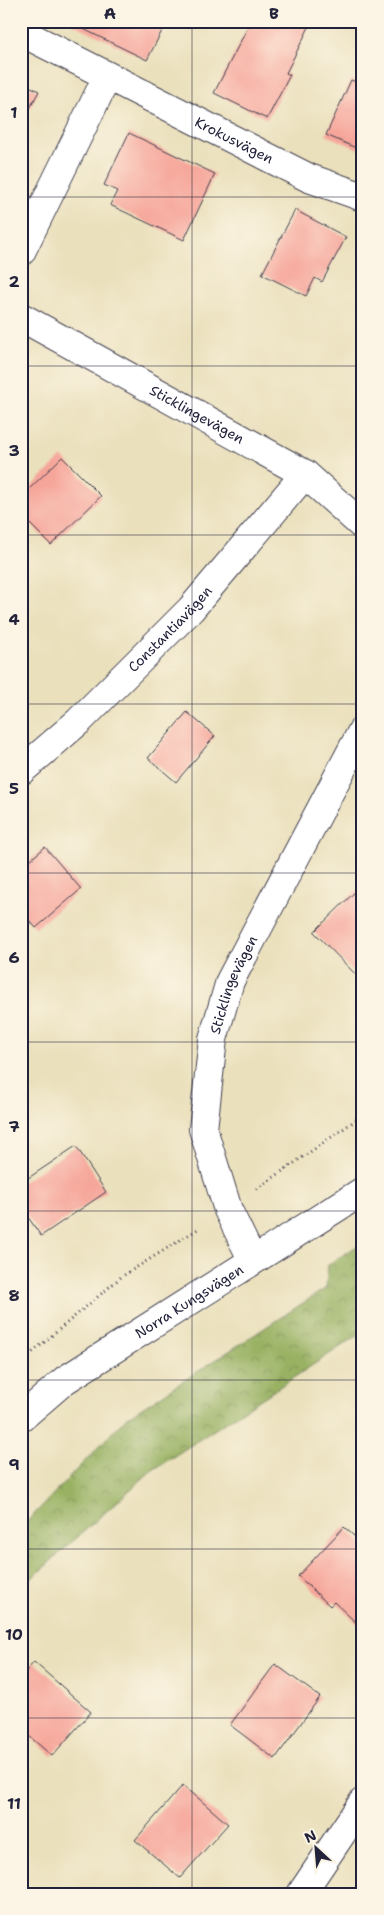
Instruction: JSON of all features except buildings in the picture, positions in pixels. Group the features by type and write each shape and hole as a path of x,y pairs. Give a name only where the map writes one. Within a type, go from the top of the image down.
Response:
{"street":[{"name":"Krokusvägen","path":"21,32 309,178 363,197"},
{"path":"21,252 107,77"},
{"name":"Sticklingevägen","path":"21,316 305,474 363,526"},
{"name":"Constantiavägen","path":"21,771 79,721 191,609 305,474"},
{"name":"Sticklingevägen","path":"252,1259 228,1210 203,1128 213,1039 230,981 363,729"},
{"name":"Norra Kungsvägen","path":"21,1418 65,1380 252,1259 363,1191"},
{"path":"301,1894 363,1802"}],"path":[{"path":"21,1362 121,1277 228,1210 363,1115"}],"green space":[{"path":"363,1242 363,1332 150,1472 21,1588 21,1528 125,1419 326,1288 328,1265"}]}
